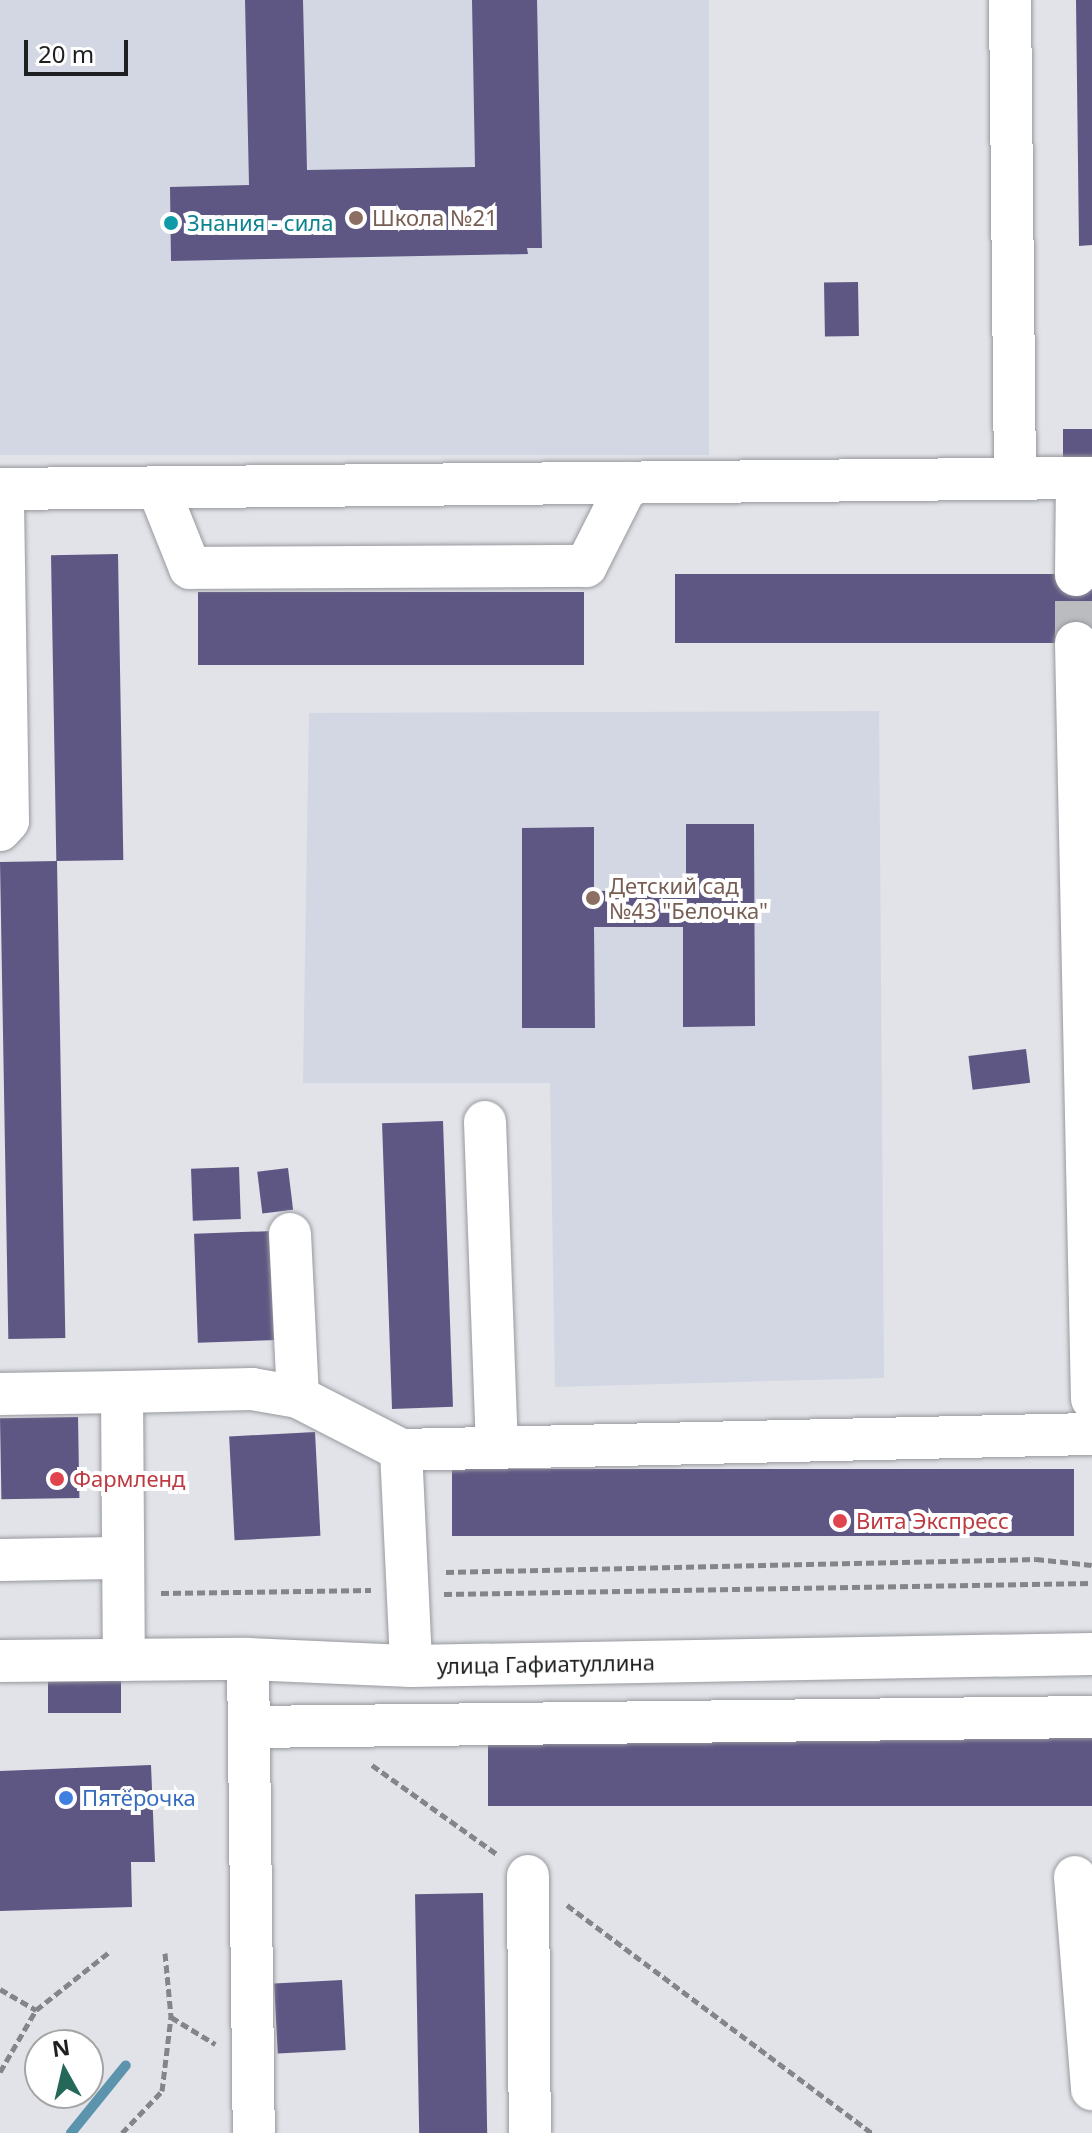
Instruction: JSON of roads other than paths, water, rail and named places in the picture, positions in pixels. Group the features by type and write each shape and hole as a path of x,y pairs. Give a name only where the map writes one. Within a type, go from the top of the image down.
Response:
{"street":[{"path":"1010,0 1015,479"},
{"path":"0,830 8,821 2,489 1084,478 1076,575"},
{"path":"158,488 190,568 586,566 628,483"},
{"path":"1076,643 1092,1399"},
{"path":"485,1122 497,1448"},
{"path":"290,1234 298,1397"},
{"path":"0,1394 252,1389 298,1397 401,1450 1092,1434"},
{"path":"122,1392 124,1660"},
{"path":"401,1450 394,1586 411,1666"},
{"path":"0,1560 121,1573"},
{"name":"улица Гафиатуллина","path":"0,1661 248,1659 411,1666 1092,1654"},
{"path":"248,1659 254,2133"},
{"path":"249,1727 1092,1717"},
{"path":"528,1876 530,2133"},
{"path":"1075,1877 1092,2089"}],"waterway":[{"path":"71,2133 126,2065"}],"tunnel":[{"path":"1076,575 1076,643"}],"place":[{"name":"Школа №21","path":"356,218"},
{"name":"Знания - сила","path":"171,223"},
{"name":"Детский сад №43 \"Белочка\"","path":"593,898"},
{"name":"Фармленд","path":"57,1479"},
{"name":"Вита Экспресс","path":"840,1521"},
{"name":"Пятёрочка","path":"66,1798"}]}
